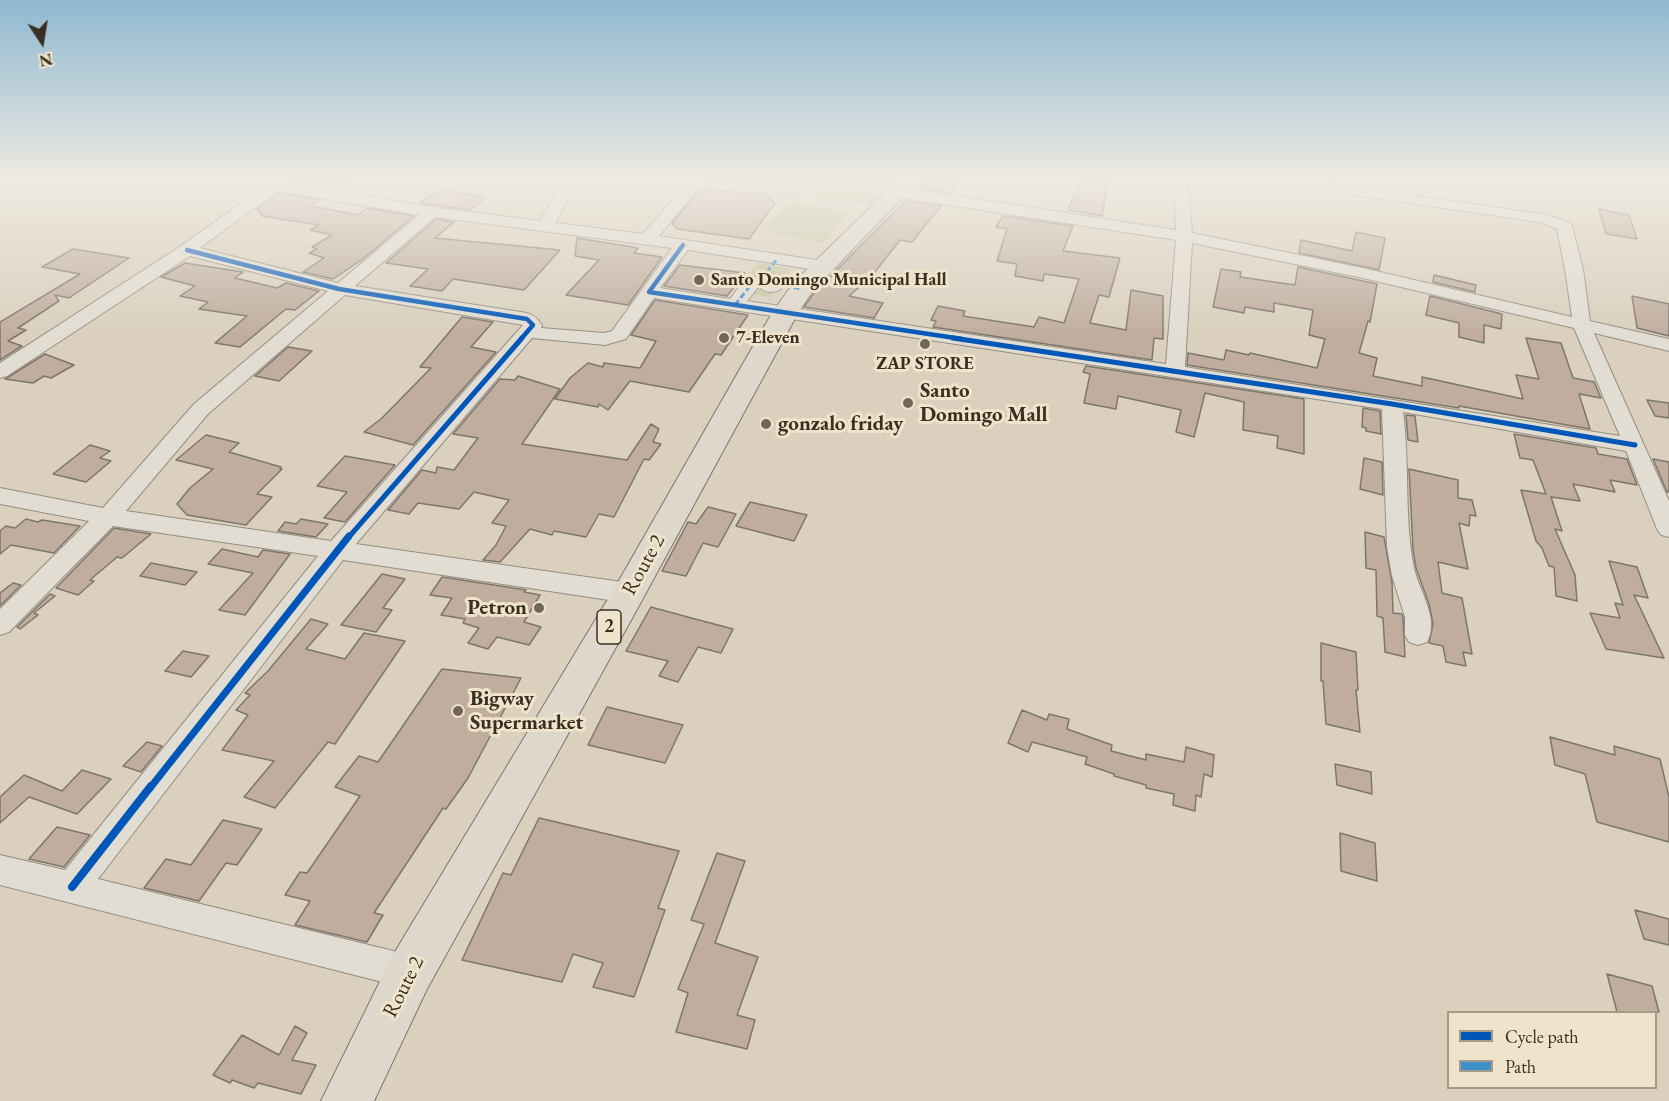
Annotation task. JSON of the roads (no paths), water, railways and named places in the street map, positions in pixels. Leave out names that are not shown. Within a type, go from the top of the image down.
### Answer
[{"type":"highway","name":"Route 2","points":[[347,1101],[410,972],[629,593],[774,283],[841,232]]},
{"type":"street","points":[[0,372],[211,232]]},
{"type":"street","points":[[0,625],[108,517],[201,409],[407,232]]},
{"type":"street","points":[[587,232],[775,257]]},
{"type":"street","points":[[647,240],[653,232]]},
{"type":"street","points":[[1164,232],[1363,273],[1669,345]]},
{"type":"street","points":[[1175,371],[1184,232]]},
{"type":"street","points":[[1566,232],[1582,326],[1669,528]]},
{"type":"street","points":[[528,332],[614,338],[619,335],[683,245]]},
{"type":"street","points":[[72,887],[337,550],[533,325],[527,320],[339,289],[187,250]]},
{"type":"street","points":[[774,283],[775,257]]},
{"type":"street","points":[[774,283],[775,257]]},
{"type":"street","points":[[649,292],[738,305],[774,283],[1175,371],[1392,404],[1635,445]]},
{"type":"street","points":[[738,305],[774,283]]},
{"type":"street","points":[[1392,404],[1396,433],[1397,509],[1402,568],[1419,623],[1418,634]]},
{"type":"street","points":[[0,496],[108,517],[629,593]]},
{"type":"street","points":[[0,870],[410,972]]},
{"type":"place","name":"Santo Domingo Municipal Hall","points":[[699,280]]},
{"type":"place","name":"7-Eleven","points":[[724,338]]},
{"type":"place","name":"ZAP STORE","points":[[925,344]]},
{"type":"place","name":"Santo Domingo Mall","points":[[908,403]]},
{"type":"place","name":"gonzalo friday","points":[[766,424]]},
{"type":"place","name":"Petron","points":[[539,608]]},
{"type":"place","name":"Bigway Supermarket","points":[[458,711]]}]
